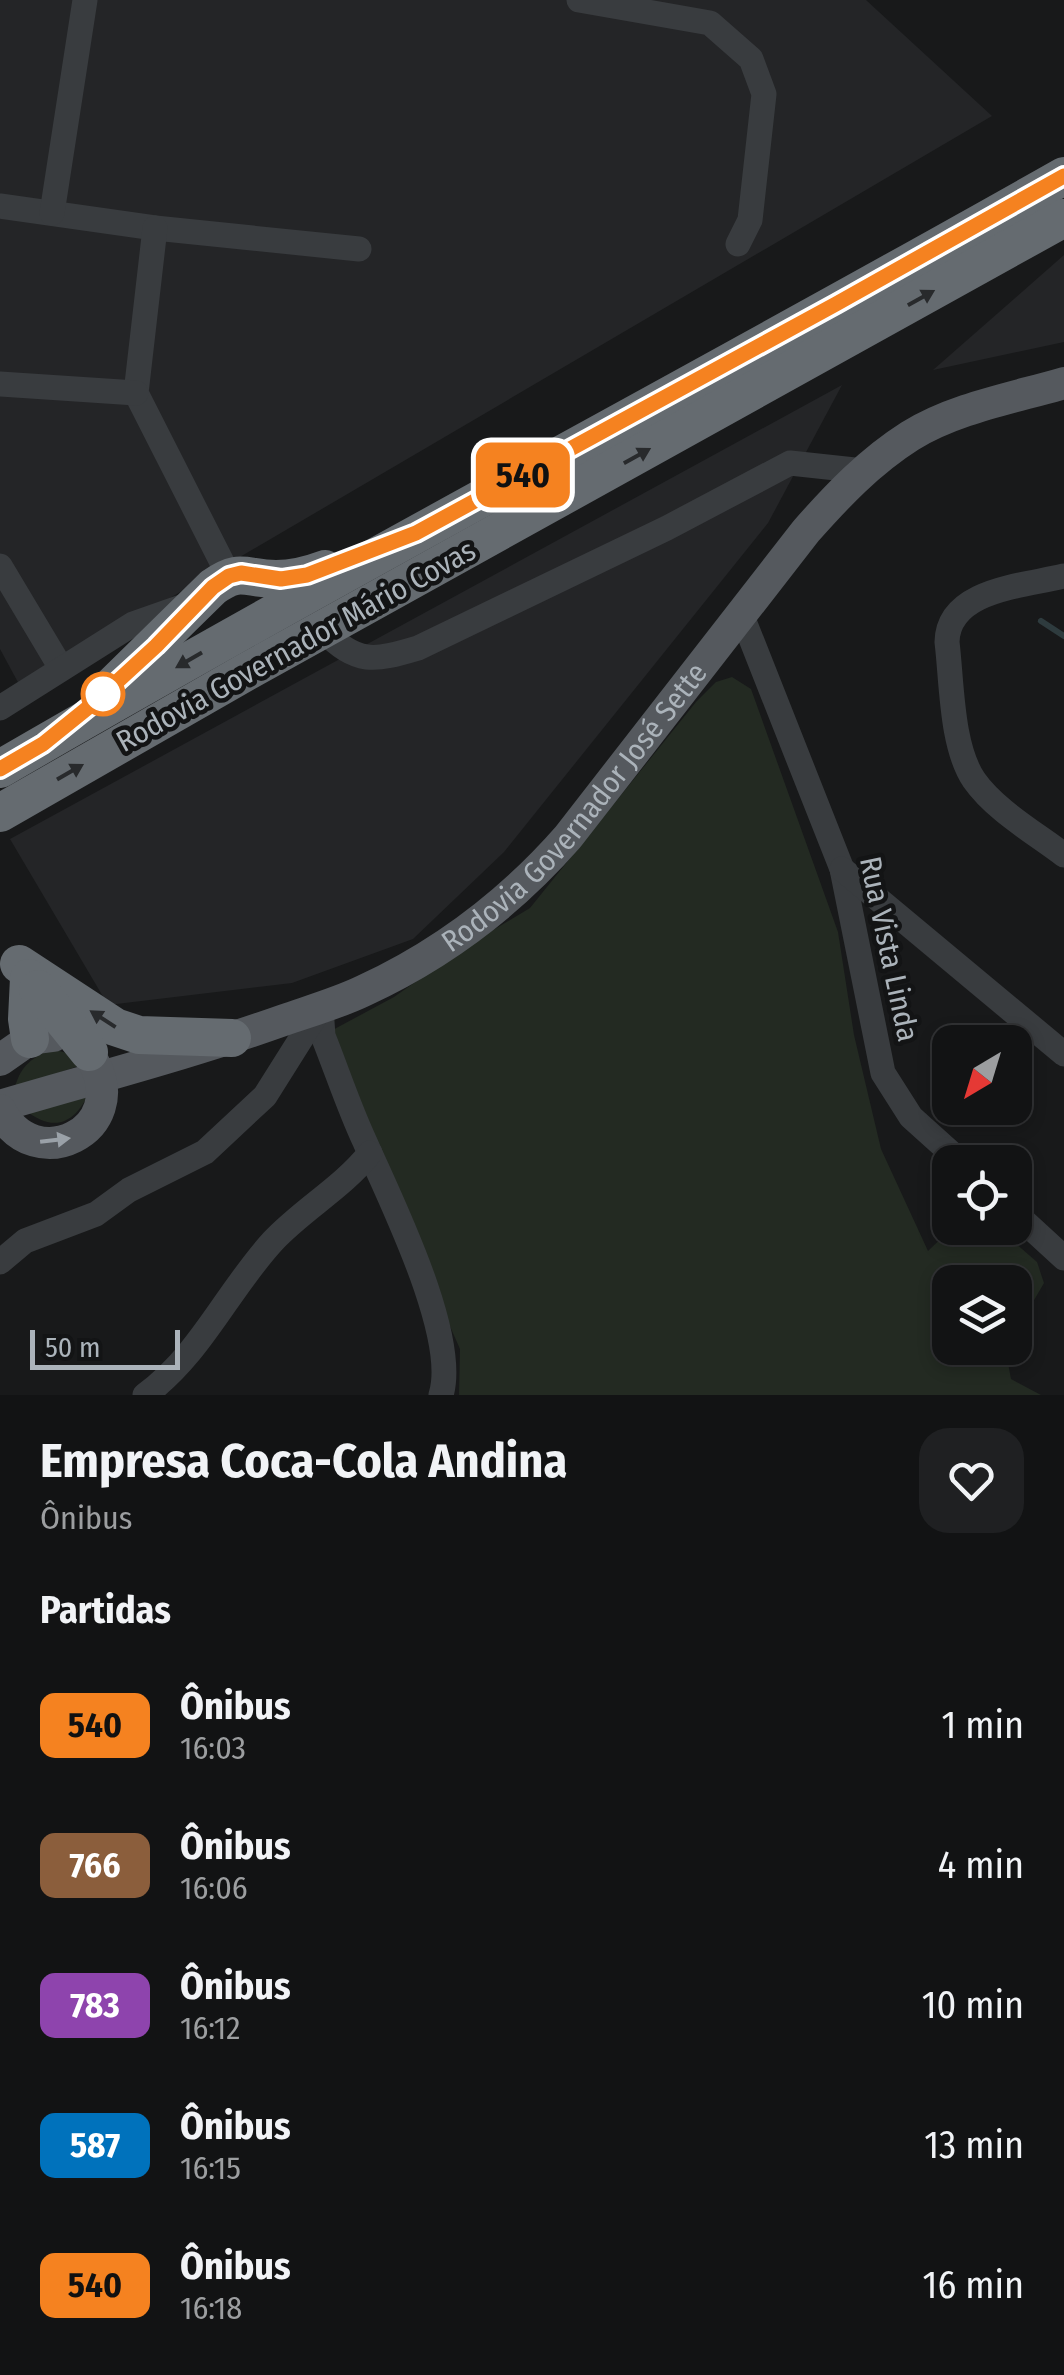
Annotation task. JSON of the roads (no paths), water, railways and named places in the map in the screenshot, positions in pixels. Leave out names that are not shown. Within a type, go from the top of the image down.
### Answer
[{"type":"highway","name":"Rodovia Governador Mário Covas","points":[[0,768],[274,612],[1064,176]]},
{"type":"highway","name":"Rodovia Governador Mário Covas","points":[[0,813],[1064,218]]},
{"type":"highway","points":[[43,744],[95,702],[145,634],[243,576],[281,579],[322,571],[416,533]]},
{"type":"highway","points":[[243,576],[274,596],[270,633],[246,672]]},
{"type":"highway","points":[[16,963],[115,1027],[139,1035],[232,1038]]},
{"type":"highway","points":[[9,1057],[27,1019],[16,963]]},
{"type":"highway","points":[[16,963],[98,1076]]},
{"type":"main road","name":"Rodovia Governador José Sette","points":[[98,1076],[232,1038],[360,992],[412,966],[470,928],[530,878],[600,798],[806,530],[864,471],[912,435],[950,417],[1064,383]]},
{"type":"main road","points":[[9,1057],[51,1036],[72,1040],[98,1076],[93,1123],[76,1137],[56,1144],[34,1142],[4,1120],[98,1076]]},
{"type":"street","points":[[52,213],[85,0]]},
{"type":"street","points":[[579,0],[710,23],[751,59],[764,94],[750,220],[738,244]]},
{"type":"street","points":[[0,206],[155,228],[360,250]]},
{"type":"street","points":[[155,228],[136,393],[243,576]]},
{"type":"street","points":[[0,384],[136,393]]},
{"type":"street","points":[[323,630],[340,648],[366,659],[385,658],[418,648],[667,528],[790,463],[864,471]]},
{"type":"street","points":[[0,566],[61,668]]},
{"type":"street","points":[[1064,576],[972,600],[959,609],[948,628],[960,743],[975,782],[1064,855]]},
{"type":"street","name":"Rua Vista Linda","points":[[742,616],[842,869],[883,1073],[911,1117],[942,1145]]},
{"type":"street","points":[[0,708],[61,668],[145,634]]},
{"type":"street","points":[[842,869],[1064,1054]]},
{"type":"street","points":[[321,1007],[322,1036],[435,1316],[445,1362],[441,1395]]},
{"type":"street","points":[[0,1262],[25,1241],[96,1214],[129,1190],[205,1152],[265,1096],[321,1007]]},
{"type":"street","points":[[144,1395],[173,1374],[273,1241],[356,1172],[370,1153]]},
{"type":"street","points":[[1032,1228],[1064,1258]]},
{"type":"waterway","points":[[1041,621],[1064,636]]}]
